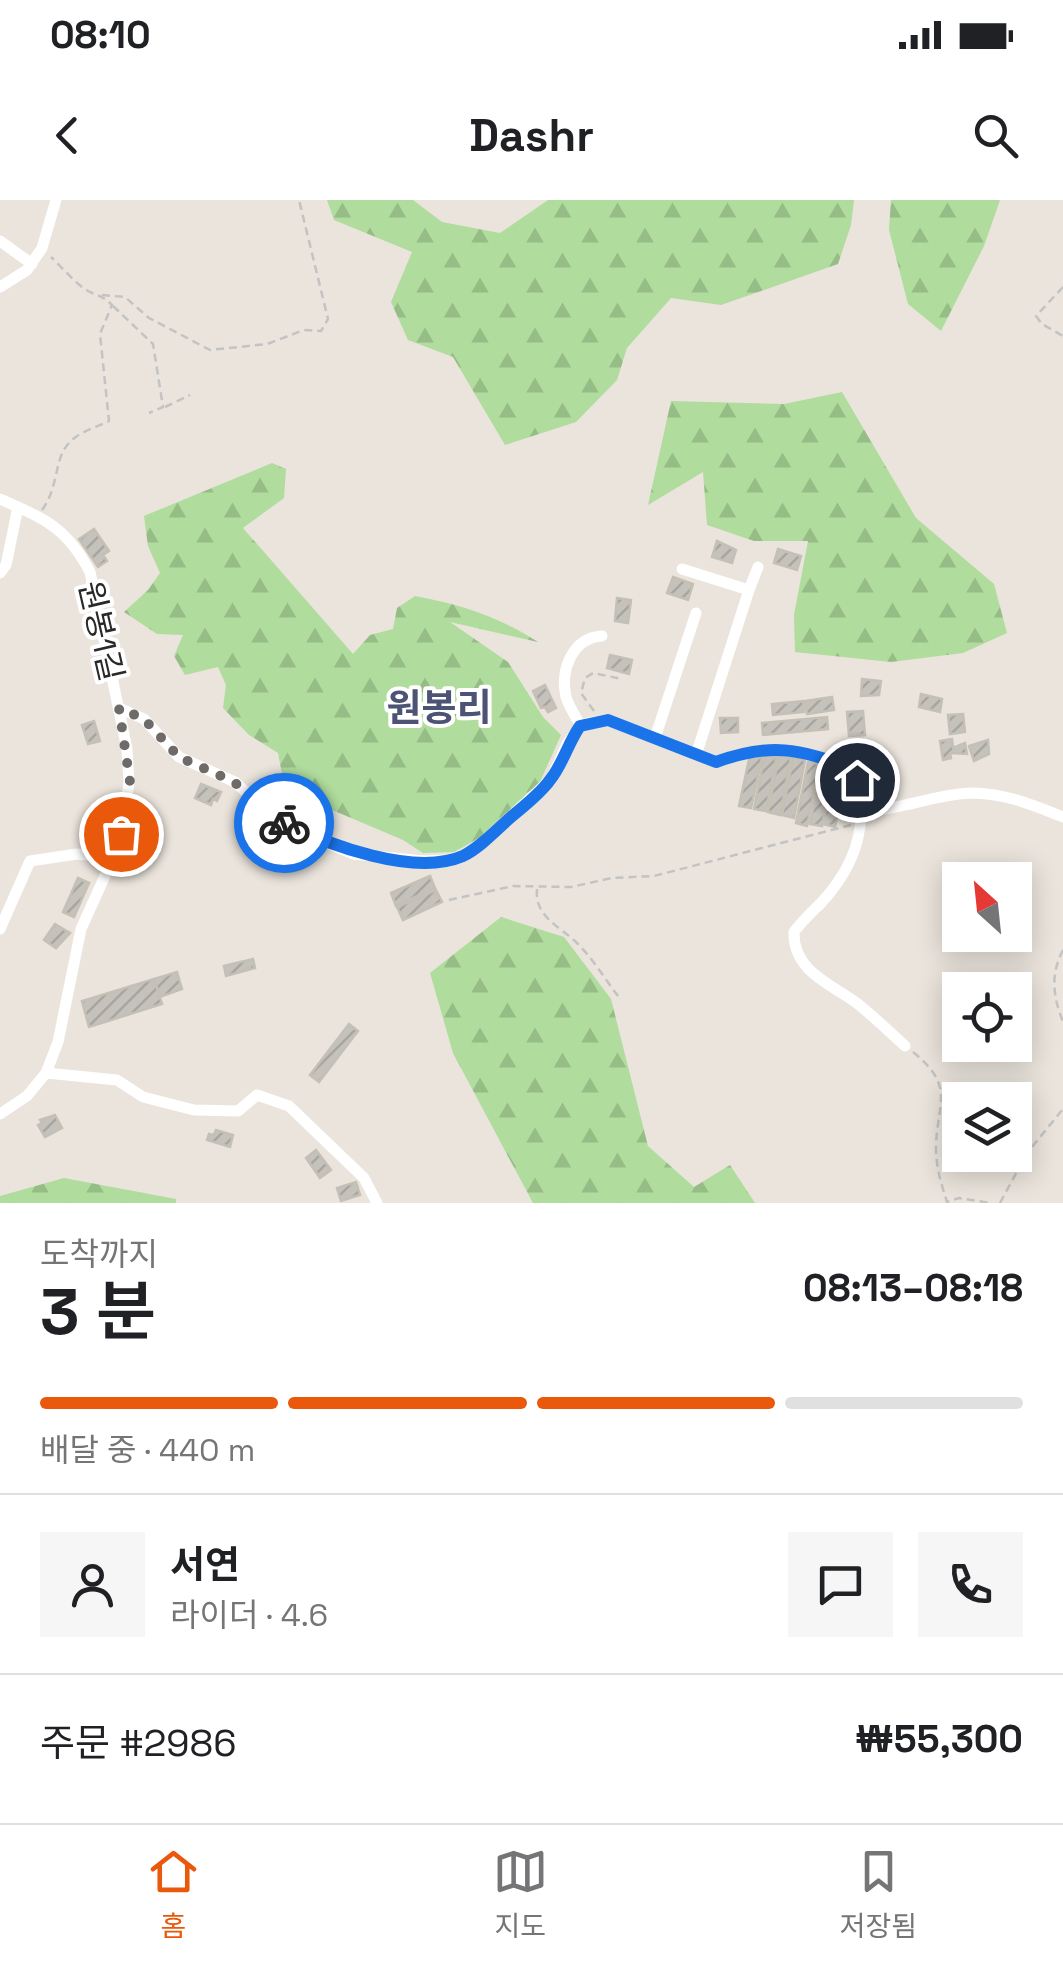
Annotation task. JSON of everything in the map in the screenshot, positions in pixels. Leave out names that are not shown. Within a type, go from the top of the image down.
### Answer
[{"type":"street","points":[[0,287],[32,264],[42,248],[56,200]]},
{"type":"street","points":[[0,241],[32,264]]},
{"type":"street","name":"원봉1길","points":[[0,499],[55,524],[90,572],[119,708],[130,782],[113,858],[81,929],[58,1042],[46,1074],[27,1096],[0,1114]]},
{"type":"street","points":[[0,573],[6,565],[18,507]]},
{"type":"street","points":[[697,752],[758,567]]},
{"type":"street","points":[[682,568],[749,590]]},
{"type":"street","points":[[655,738],[696,613]]},
{"type":"street","points":[[580,726],[566,696],[568,661],[582,641],[602,636]]},
{"type":"street","points":[[119,708],[144,719],[179,757],[234,782],[264,809],[308,835],[354,854],[424,862],[464,855],[484,841],[551,779],[580,726],[608,720],[716,762],[746,751],[777,747],[852,768],[862,833],[823,901],[794,932],[794,942],[821,983],[853,1000],[904,1046]]},
{"type":"street","points":[[859,799],[877,810],[968,793],[988,794],[1015,798],[1063,817]]},
{"type":"street","points":[[0,929],[30,861],[77,854],[113,858]]},
{"type":"street","points":[[46,1074],[116,1080],[143,1097],[194,1110],[238,1111],[256,1094],[272,1098],[289,1106],[364,1178],[377,1203]]},
{"type":"path","points":[[42,248],[90,292],[124,297],[149,318],[210,350],[267,344],[304,330],[321,331],[328,319],[299,200]]},
{"type":"path","points":[[1063,287],[1036,316],[1063,336]]},
{"type":"path","points":[[102,295],[153,344],[164,408]]},
{"type":"path","points":[[38,515],[52,496],[62,453],[71,441],[109,421],[100,334],[112,305]]},
{"type":"path","points":[[149,413],[190,395]]},
{"type":"path","points":[[608,720],[594,711],[581,693],[586,678],[593,673],[622,680]]},
{"type":"path","points":[[449,900],[513,886],[571,887],[612,878],[654,876],[862,822]]},
{"type":"path","points":[[537,887],[536,898],[550,922],[578,944],[618,996]]},
{"type":"path","points":[[1063,950],[1056,964],[1052,992],[1063,1022]]},
{"type":"path","points":[[904,1046],[934,1074],[941,1088],[944,1102],[936,1143],[937,1172],[947,1202],[959,1198],[992,1203]]},
{"type":"path","points":[[1000,1203],[1027,1153],[1063,1109]]},
{"type":"green space","points":[[327,200],[413,200],[442,222],[500,233],[548,200],[854,200],[851,225],[838,264],[721,305],[671,298],[627,348],[617,380],[576,422],[505,445],[453,357],[408,340],[391,302],[412,252],[334,220]]},
{"type":"green space","points":[[891,200],[1000,200],[984,246],[941,331],[908,304],[889,230]]},
{"type":"green space","points":[[842,392],[916,518],[994,584],[1007,633],[963,653],[891,662],[795,652],[794,615],[808,541],[754,541],[707,525],[703,472],[648,505],[671,401],[784,404]]},
{"type":"green space","points":[[272,463],[286,469],[284,498],[243,528],[353,654],[370,635],[393,629],[397,608],[415,596],[479,613],[538,642],[450,622],[508,662],[543,717],[561,735],[539,784],[479,838],[454,852],[423,853],[403,840],[285,790],[278,753],[249,735],[223,708],[226,685],[218,667],[185,675],[174,656],[183,635],[157,634],[124,612],[160,573],[148,546],[144,516]]},
{"type":"green space","points":[[501,917],[564,937],[611,999],[648,1146],[694,1187],[730,1165],[755,1203],[533,1203],[453,1053],[430,973]]},
{"type":"green space","points":[[64,1178],[176,1199],[176,1203],[0,1203],[0,1196]]},
{"type":"building","points":[[94,529],[109,551],[103,555],[107,561],[98,567],[79,539]]},
{"type":"building","points":[[717,541],[736,550],[732,563],[712,557]]},
{"type":"building","points":[[778,549],[801,556],[797,570],[774,563]]},
{"type":"building","points":[[673,577],[693,584],[688,600],[667,593]]},
{"type":"building","points":[[617,598],[631,600],[628,623],[615,621]]},
{"type":"building","points":[[610,655],[632,660],[629,674],[607,668]]},
{"type":"building","points":[[862,679],[881,681],[879,695],[861,696]]},
{"type":"building","points":[[545,685],[556,708],[548,712],[541,708],[533,691]]},
{"type":"building","points":[[921,694],[942,699],[940,712],[919,707]]},
{"type":"building","points":[[832,697],[834,710],[807,714],[805,701]]},
{"type":"building","points":[[803,701],[804,712],[773,715],[772,704]]},
{"type":"building","points":[[863,711],[865,735],[849,736],[847,712]]},
{"type":"building","points":[[963,714],[965,732],[950,734],[948,715]]},
{"type":"building","points":[[827,717],[828,729],[763,735],[762,723]]},
{"type":"building","points":[[720,718],[738,718],[738,732],[721,733]]},
{"type":"building","points":[[94,721],[100,741],[88,744],[82,725]]},
{"type":"building","points":[[952,739],[953,748],[965,743],[967,754],[950,753],[951,758],[943,760],[940,741]]},
{"type":"building","points":[[988,740],[989,754],[974,761],[969,746]]},
{"type":"building","points":[[765,752],[777,754],[766,811],[754,809]]},
{"type":"building","points":[[750,755],[762,757],[751,808],[739,806]]},
{"type":"building","points":[[779,755],[791,757],[780,815],[768,812]]},
{"type":"building","points":[[793,758],[805,760],[794,818],[782,815]]},
{"type":"building","points":[[808,762],[820,764],[807,826],[796,823]]},
{"type":"building","points":[[822,766],[834,768],[822,826],[810,824]]},
{"type":"building","points":[[835,771],[846,773],[835,827],[823,824]]},
{"type":"building","points":[[201,784],[221,792],[217,801],[213,799],[211,805],[195,798]]},
{"type":"building","points":[[285,839],[316,844],[315,853],[283,849]]},
{"type":"building","points":[[430,876],[435,888],[396,906],[391,893]]},
{"type":"building","points":[[78,878],[89,883],[74,917],[63,912]]},
{"type":"building","points":[[436,890],[442,902],[403,920],[397,907]]},
{"type":"building","points":[[55,924],[70,933],[56,948],[44,940]]},
{"type":"building","points":[[253,959],[255,968],[226,976],[224,966]]},
{"type":"building","points":[[177,972],[182,989],[160,997],[154,979]]},
{"type":"building","points":[[154,979],[162,1004],[89,1027],[82,1001]]},
{"type":"building","points":[[349,1024],[358,1031],[319,1082],[310,1075]]},
{"type":"building","points":[[55,1115],[62,1128],[45,1137],[38,1125],[40,1120]]},
{"type":"building","points":[[216,1130],[233,1135],[230,1147],[207,1140]]},
{"type":"building","points":[[316,1150],[331,1170],[320,1178],[306,1158]]},
{"type":"building","points":[[356,1182],[360,1195],[341,1201],[337,1188]]},
{"type":"way so far","points":[[121,834],[130,782],[119,708],[144,719],[179,757],[247,790],[284,823]]},
{"type":"district","name":"원봉리","points":[[439,708]]},
{"type":"route","points":[[284,823],[354,854],[424,862],[464,855],[551,779],[580,726],[608,720],[716,762],[746,751],[777,747],[852,768],[857,780]]}]
